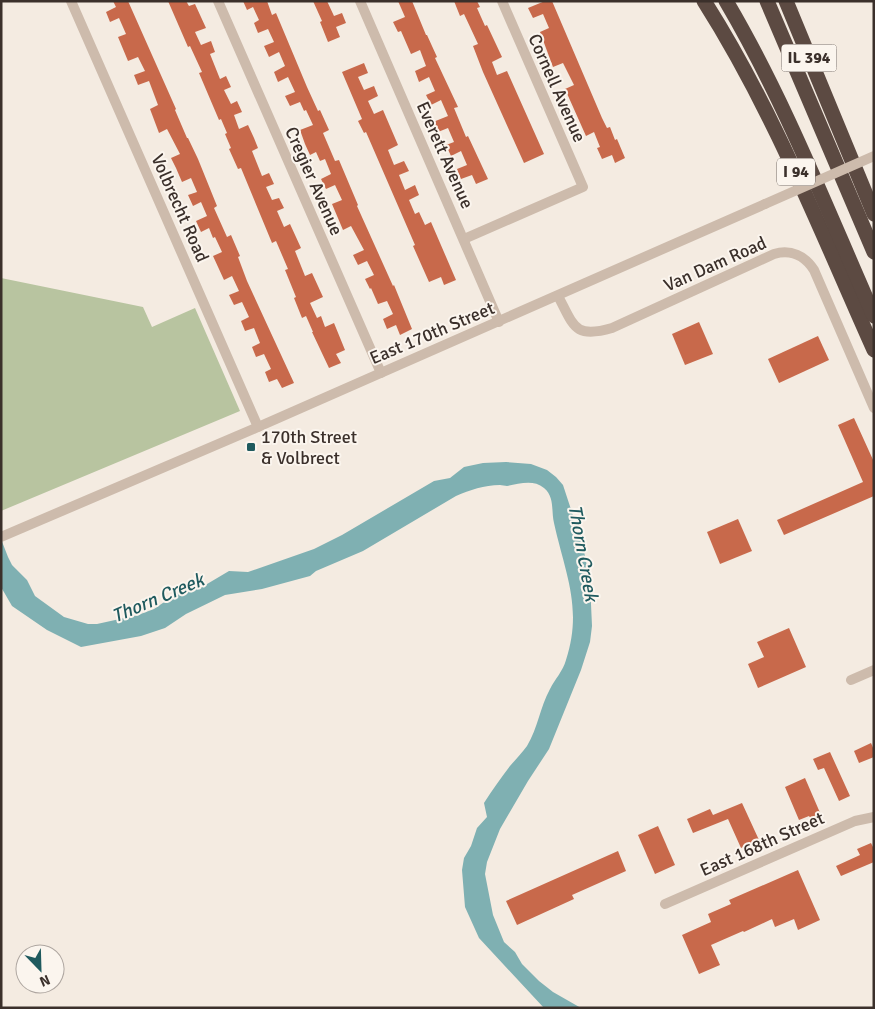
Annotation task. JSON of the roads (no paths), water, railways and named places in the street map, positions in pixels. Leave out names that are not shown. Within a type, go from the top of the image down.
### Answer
[{"type":"highway","name":"I 94","points":[[704,1],[757,92],[791,161],[874,350]]},
{"type":"highway","name":"IL 394","points":[[726,1],[763,67],[874,316]]},
{"type":"highway","name":"I 94","points":[[767,1],[874,252]]},
{"type":"highway","name":"IL 394","points":[[786,1],[874,214]]},
{"type":"street","name":"Volbrecht Road","points":[[71,1],[258,427]]},
{"type":"street","name":"Cregier Avenue","points":[[218,1],[380,373]]},
{"type":"street","name":"Everett Avenue","points":[[360,1],[499,322]]},
{"type":"street","name":"Cornell Avenue","points":[[464,239],[582,187],[502,1]]},
{"type":"street","name":"East 170th Street","points":[[1,537],[499,322],[874,156]]},
{"type":"street","name":"Van Dam Road","points":[[558,296],[576,328],[582,331],[599,332],[612,328],[774,254],[787,252],[796,254],[804,258],[814,270],[874,408]]},
{"type":"street","points":[[851,680],[874,670]]},
{"type":"street","name":"East 168th Street","points":[[665,904],[855,821],[874,817]]},
{"type":"water","name":"Thorn Creek","points":[[483,463],[531,464],[547,470],[563,485],[583,546],[590,582],[592,626],[590,642],[581,670],[549,749],[500,829],[487,862],[485,874],[493,915],[504,942],[515,952],[522,964],[539,981],[553,992],[581,1008],[544,1008],[479,938],[465,907],[462,870],[464,858],[471,846],[477,828],[487,817],[484,803],[531,739],[547,696],[565,664],[571,641],[573,607],[567,575],[554,523],[550,496],[540,485],[526,483],[488,486],[456,496],[363,551],[316,571],[310,576],[262,589],[225,595],[186,614],[165,628],[141,636],[81,647],[47,630],[12,606],[1,587],[1,539],[12,565],[27,580],[35,596],[64,617],[88,624],[97,624],[138,615],[154,609],[187,588],[202,587],[229,571],[248,572],[314,549],[342,535],[434,481],[450,478],[464,467]]},
{"type":"place","name":"170th Street & Volbrect","points":[[251,447]]}]
